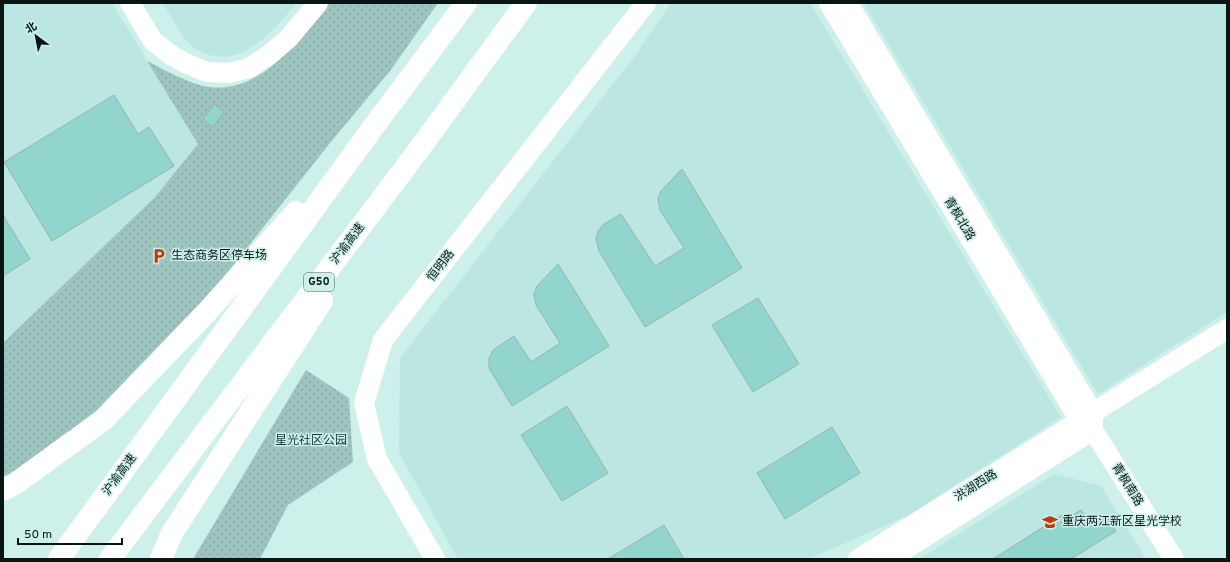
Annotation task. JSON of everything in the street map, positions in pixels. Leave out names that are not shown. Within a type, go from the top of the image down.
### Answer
[{"type":"highway","name":"沪渝高速","points":[[59,559],[377,122],[466,3]]},
{"type":"highway","name":"沪渝高速","points":[[110,559],[414,156],[526,3]]},
{"type":"highway","points":[[3,490],[15,484],[103,420],[206,313],[377,122]]},
{"type":"highway","points":[[161,559],[172,533],[414,156]]},
{"type":"street","points":[[130,3],[153,41],[171,55],[187,64],[207,72],[229,73],[249,68],[270,54],[288,38],[318,3]]},
{"type":"street","points":[[138,3],[156,34],[171,55]]},
{"type":"street","name":"恒明路","points":[[435,559],[377,459],[364,403],[383,340],[646,3]]},
{"type":"street","name":"青枫北路","points":[[829,3],[1089,421]]},
{"type":"street","name":"青枫北路","points":[[848,3],[1089,421]]},
{"type":"street","name":"洪湖西路","points":[[858,559],[888,555],[1227,329]]},
{"type":"street","name":"青枫南路","points":[[1089,421],[1174,559]]},
{"type":"street","points":[[844,559],[888,555]]},
{"type":"shaded area","points":[[3,3],[112,3],[198,144],[155,197],[3,343]]},
{"type":"shaded area","points":[[163,3],[297,3],[263,39],[249,49],[236,55],[223,57],[209,55],[195,49],[183,37]]},
{"type":"shaded area","points":[[671,3],[810,3],[1061,417],[909,515],[809,559],[458,559],[399,453],[400,358],[634,57]]},
{"type":"shaded area","points":[[864,3],[1227,3],[1227,312],[1098,394]]},
{"type":"shaded area","name":"重庆两江新区星光学校","points":[[1054,474],[1101,486],[1146,559],[919,559]]},
{"type":"green space","points":[[329,3],[438,3],[390,71],[330,143],[228,272],[186,320],[97,411],[65,437],[3,477],[3,343],[155,197],[198,144],[147,61],[193,83],[209,87],[228,87],[246,82],[263,73],[278,61],[292,47]]},
{"type":"green space","name":"星光社区公园","points":[[306,370],[349,398],[353,462],[288,505],[260,559],[193,559]]},
{"type":"building","points":[[114,95],[138,134],[149,127],[174,166],[52,241],[4,162]]},
{"type":"building","points":[[214,104],[224,112],[213,127],[203,119]]},
{"type":"building","points":[[682,169],[742,268],[645,327],[599,251],[596,239],[598,231],[604,224],[621,214],[655,266],[684,248],[660,210],[658,199],[661,191]]},
{"type":"building","points":[[3,215],[30,259],[3,276]]},
{"type":"building","points":[[558,264],[609,346],[512,406],[489,368],[489,359],[493,350],[514,336],[531,362],[560,343],[536,305],[534,294],[537,286]]},
{"type":"building","points":[[758,298],[799,364],[753,392],[712,325]]},
{"type":"building","points":[[567,406],[608,473],[562,501],[521,435]]},
{"type":"building","points":[[832,427],[860,473],[785,519],[757,473]]},
{"type":"building","points":[[1081,510],[1091,526],[1107,516],[1116,531],[1071,559],[993,559],[1062,515],[1065,520]]},
{"type":"building","points":[[664,525],[684,559],[608,559]]},
{"type":"place","name":"生态商务区停车场","points":[[159,256]]},
{"type":"place","name":"重庆两江新区星光学校","points":[[1050,522]]}]
